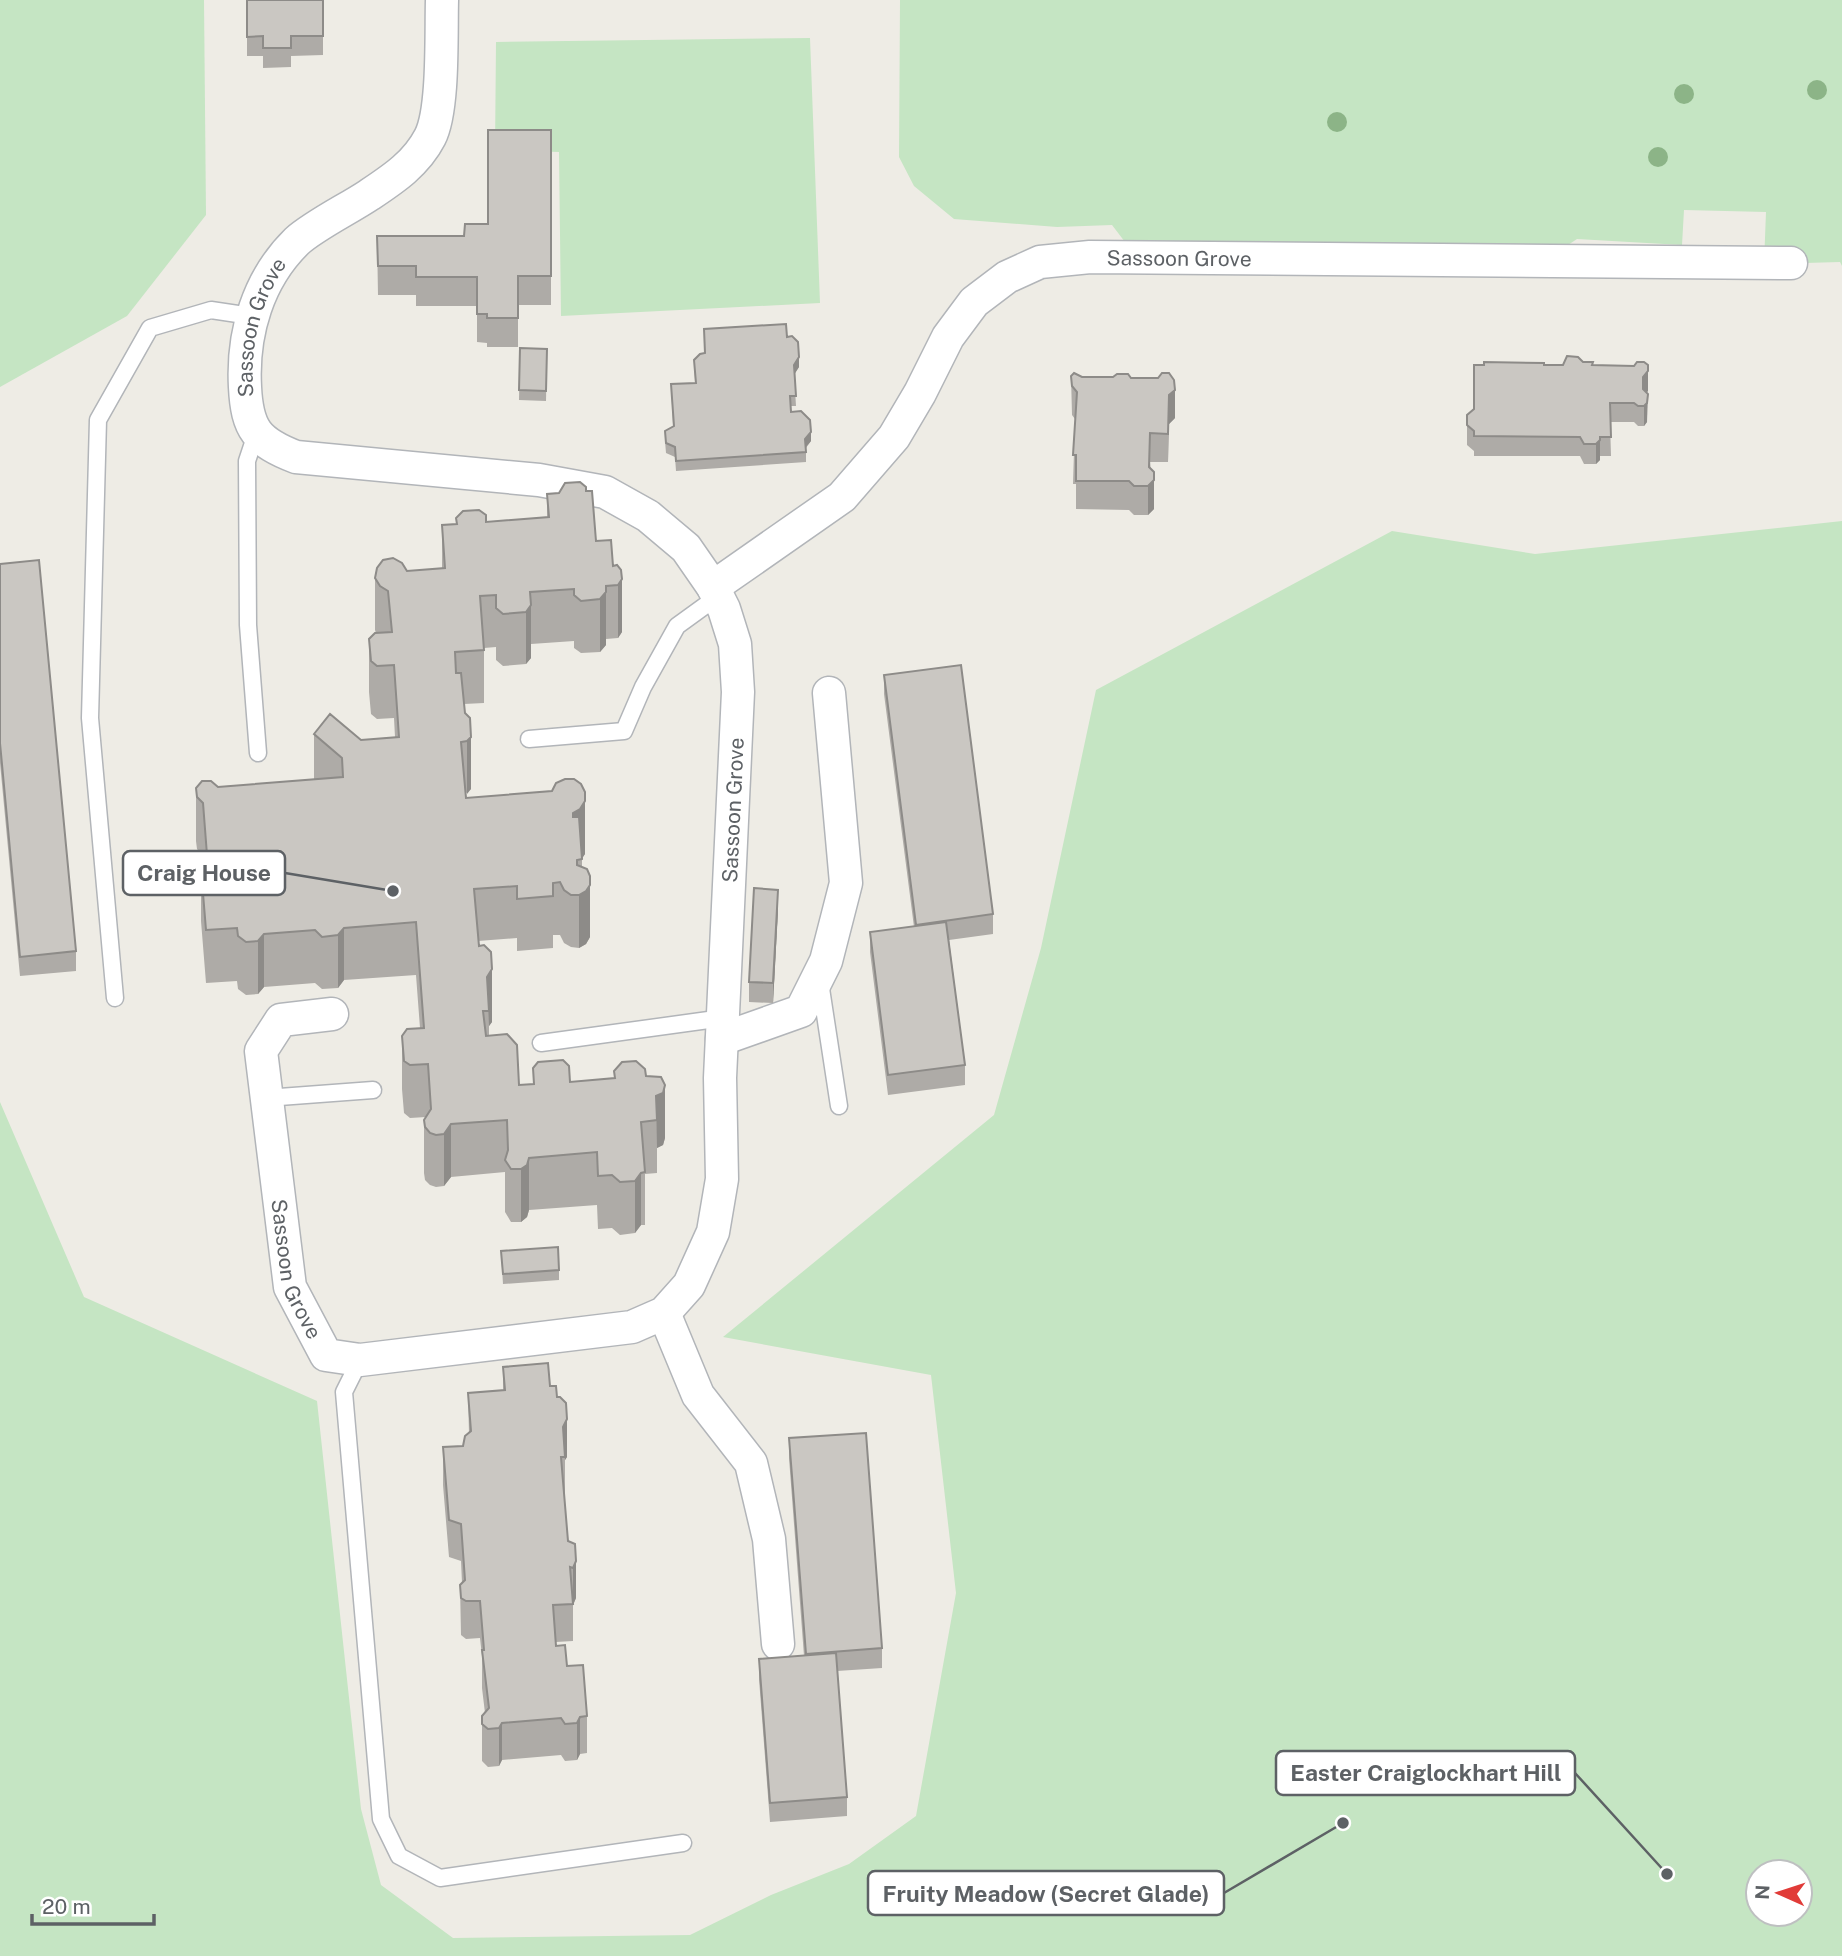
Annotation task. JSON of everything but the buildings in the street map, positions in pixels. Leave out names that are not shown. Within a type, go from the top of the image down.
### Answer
[{"type":"street","name":"Sassoon Grove","points":[[332,1014],[281,1020],[261,1051],[290,1287],[326,1355],[360,1360],[632,1328],[664,1312],[689,1285],[713,1232],[722,1178],[720,1078],[738,692],[735,644],[715,592],[686,548],[648,516],[605,492],[539,480],[296,457],[274,449],[256,434],[246,404],[243,366],[251,316],[271,272],[298,240],[411,165],[431,136],[438,100],[442,0]]},
{"type":"street","name":"Sassoon Grove","points":[[715,592],[842,497],[894,437],[948,337],[974,302],[1007,277],[1040,262],[1090,257],[1791,263]]},
{"type":"street","points":[[722,1028],[801,1011],[826,961],[846,883],[830,693]]},
{"type":"street","points":[[664,1312],[698,1395],[751,1463],[769,1539],[778,1644]]},
{"type":"lane","points":[[116,998],[90,718],[92,555],[98,420],[150,328],[211,310],[251,316]]},
{"type":"lane","points":[[256,434],[247,461],[248,625],[258,753]]},
{"type":"lane","points":[[528,739],[624,730],[643,687],[677,626],[715,592]]},
{"type":"lane","points":[[819,976],[839,1106]]},
{"type":"lane","points":[[541,1043],[722,1028]]},
{"type":"lane","points":[[266,1098],[373,1090]]},
{"type":"lane","points":[[360,1360],[344,1392],[381,1819],[398,1856],[440,1878],[683,1843]]},
{"type":"green space","points":[[0,0],[204,0],[206,215],[127,316],[0,387]]},
{"type":"green space","points":[[900,0],[1842,0],[1842,266],[1840,262],[1764,264],[1766,212],[1684,210],[1682,245],[1577,239],[1565,247],[1125,242],[1112,225],[1057,227],[954,219],[914,186],[899,157]]},
{"type":"green space","points":[[810,38],[820,303],[561,316],[559,152],[495,150],[496,42]]},
{"type":"green space","points":[[1842,521],[1842,1956],[0,1956],[0,1102],[84,1297],[317,1401],[361,1809],[381,1885],[453,1938],[690,1935],[771,1895],[849,1864],[916,1816],[956,1593],[931,1375],[723,1337],[994,1115],[1041,948],[1096,690],[1392,531],[1535,554]]},
{"type":"place","name":"Craig House","points":[[393,891]]},
{"type":"place","name":"Fruity Meadow (Secret Glade)","points":[[1343,1823]]},
{"type":"place","name":"Easter Craiglockhart Hill","points":[[1667,1874]]}]
